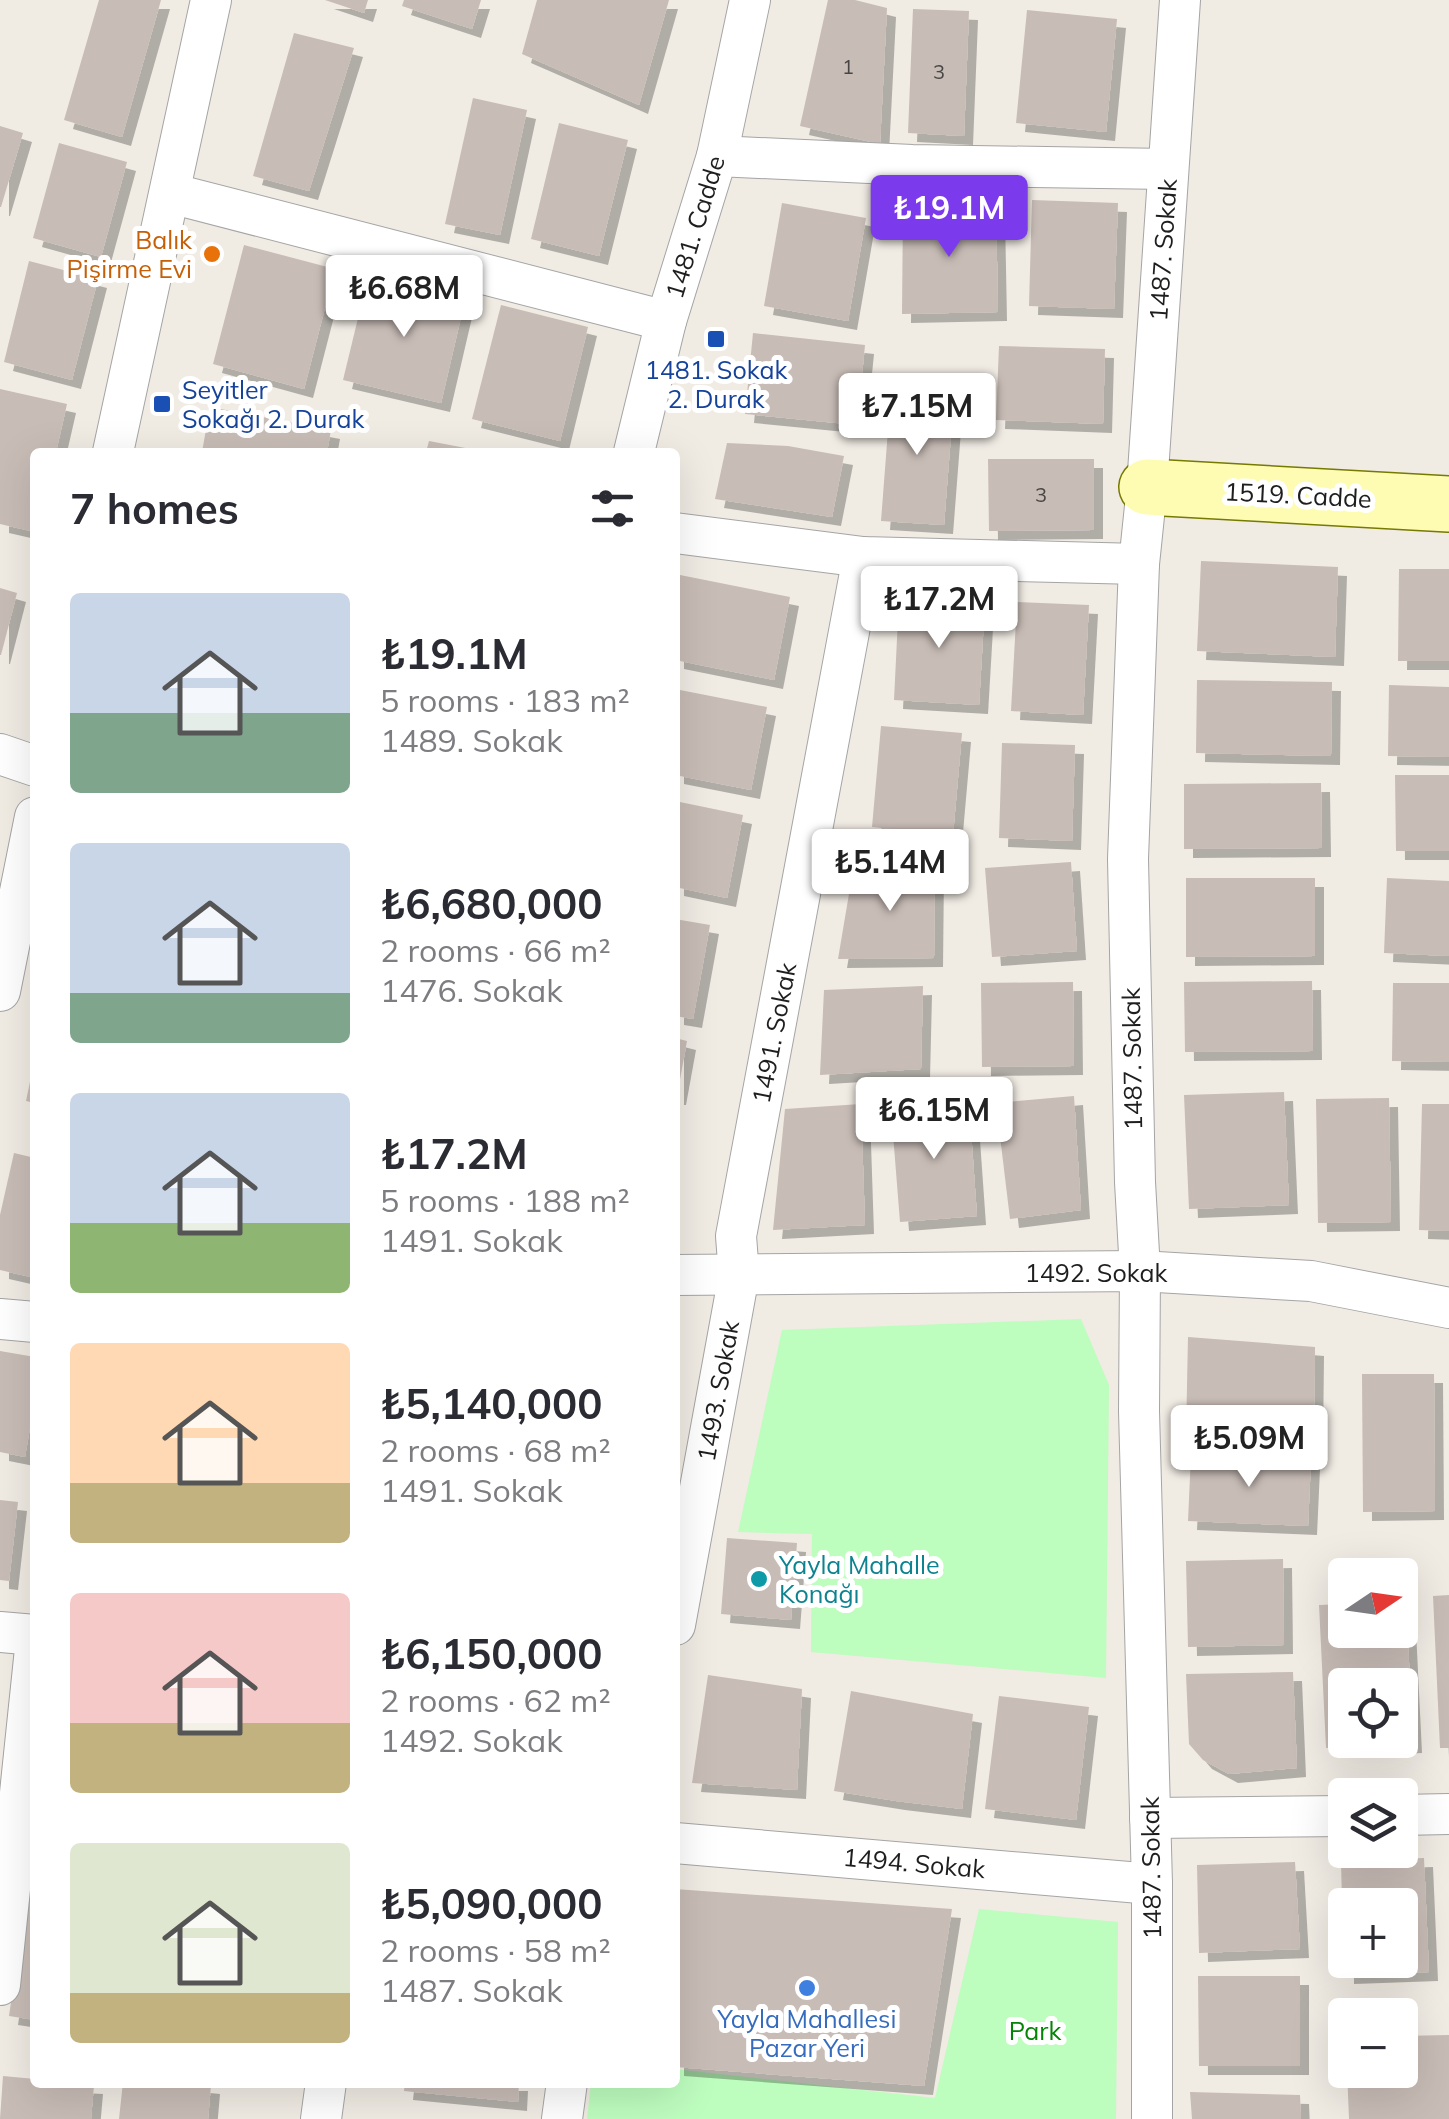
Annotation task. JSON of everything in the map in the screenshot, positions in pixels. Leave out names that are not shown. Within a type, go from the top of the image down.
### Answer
[{"type":"street","points":[[114,448],[210,0]]},
{"type":"street","name":"1481. Cadde","points":[[635,448],[666,321],[717,156],[750,0]]},
{"type":"street","name":"1487. Sokak","points":[[1152,2119],[1152,1884],[1128,858],[1139,564],[1180,0]]},
{"type":"street","points":[[717,156],[1168,170]]},
{"type":"street","points":[[170,193],[666,321]]},
{"type":"street","name":"1519. Cadde","points":[[1147,487],[1449,504]]},
{"type":"street","points":[[680,534],[863,557],[1139,564]]},
{"type":"street","name":"1491. Sokak","points":[[740,1274],[736,1236],[863,557]]},
{"type":"street","points":[[0,754],[30,764]]},
{"type":"street","points":[[0,991],[30,842]]},
{"type":"street","name":"1492. Sokak","points":[[680,1275],[1140,1271],[1311,1280],[1449,1308]]},
{"type":"street","name":"1493. Sokak","points":[[680,1598],[740,1274]]},
{"type":"street","points":[[0,1319],[30,1322]]},
{"type":"street","points":[[0,1632],[30,1635]]},
{"type":"street","points":[[0,1985],[30,1697]]},
{"type":"street","points":[[1418,1815],[1449,1814]]},
{"type":"street","points":[[1150,1818],[1328,1816]]},
{"type":"street","name":"1494. Sokak","points":[[680,1842],[1152,1884]]},
{"type":"street","points":[[320,2119],[325,2088]]},
{"type":"street","points":[[562,2119],[565,2088]]},
{"type":"green space","points":[[1081,1319],[1109,1385],[1106,1678],[811,1652],[812,1534],[738,1532],[782,1330]]},
{"type":"green space","name":"Park","points":[[979,1909],[1118,1922],[1116,2119],[587,2119],[590,2088],[680,2088],[680,2070],[935,2098]]},
{"type":"building","points":[[99,0],[161,0],[122,137],[64,120]]},
{"type":"building","points":[[325,0],[368,0],[364,13]]},
{"type":"building","points":[[404,0],[481,0],[472,29],[402,6]]},
{"type":"building","points":[[537,0],[669,0],[639,105],[522,54]]},
{"type":"building","points":[[828,0],[855,0],[887,8],[880,144],[800,126]]},
{"type":"building","points":[[913,9],[969,11],[964,136],[908,133]]},
{"type":"building","points":[[1027,10],[1117,19],[1106,132],[1016,123]]},
{"type":"building","points":[[294,33],[354,48],[309,191],[253,176]]},
{"type":"building","points":[[473,98],[527,110],[500,235],[445,224]]},
{"type":"building","points":[[559,123],[628,140],[599,256],[531,239]]},
{"type":"building","points":[[0,126],[23,133],[1,207],[0,207]]},
{"type":"building","points":[[59,143],[127,162],[101,257],[33,238]]},
{"type":"building","points":[[1032,200],[1118,203],[1114,309],[1029,306]]},
{"type":"building","points":[[782,203],[866,218],[848,321],[764,306]]},
{"type":"building","points":[[903,205],[996,207],[998,312],[902,314]]},
{"type":"building","points":[[244,245],[335,269],[304,389],[213,364]]},
{"type":"building","points":[[29,261],[98,279],[72,380],[4,362]]},
{"type":"building","points":[[368,277],[465,300],[441,403],[343,380]]},
{"type":"building","points":[[501,305],[588,327],[560,441],[472,419]]},
{"type":"building","points":[[753,333],[865,345],[857,425],[745,414]]},
{"type":"building","points":[[999,346],[1105,349],[1103,424],[996,420]]},
{"type":"building","points":[[0,389],[67,404],[57,448],[30,448],[30,531],[0,524]]},
{"type":"building","points":[[891,391],[954,396],[944,525],[881,521]]},
{"type":"building","points":[[210,407],[331,430],[328,448],[203,448]]},
{"type":"building","points":[[429,441],[465,448],[427,448]]},
{"type":"building","points":[[727,443],[788,446],[844,456],[832,517],[715,499]]},
{"type":"building","points":[[988,459],[1094,459],[1094,530],[989,531]]},
{"type":"building","points":[[1201,561],[1338,567],[1335,657],[1197,651]]},
{"type":"building","points":[[1399,569],[1449,569],[1449,661],[1398,661]]},
{"type":"building","points":[[680,575],[790,597],[774,680],[680,661]]},
{"type":"building","points":[[0,588],[17,593],[1,655],[0,655]]},
{"type":"building","points":[[899,598],[985,603],[979,705],[894,700]]},
{"type":"building","points":[[1017,602],[1089,605],[1083,715],[1011,711]]},
{"type":"building","points":[[1197,680],[1332,682],[1331,756],[1196,753]]},
{"type":"building","points":[[1389,685],[1449,687],[1449,757],[1388,756]]},
{"type":"building","points":[[680,690],[767,707],[751,790],[680,776]]},
{"type":"building","points":[[881,726],[962,733],[953,835],[872,827]]},
{"type":"building","points":[[1002,743],[1075,745],[1072,841],[999,838]]},
{"type":"building","points":[[1395,775],[1449,775],[1449,851],[1396,851]]},
{"type":"building","points":[[1321,783],[1322,848],[1184,849],[1184,784]]},
{"type":"building","points":[[680,802],[743,815],[727,898],[680,888]]},
{"type":"building","points":[[1071,862],[1077,951],[992,957],[985,868]]},
{"type":"building","points":[[935,863],[934,958],[838,959],[853,870]]},
{"type":"building","points":[[1186,878],[1315,878],[1315,956],[1186,957]]},
{"type":"building","points":[[1387,878],[1449,881],[1449,956],[1384,953]]},
{"type":"building","points":[[680,920],[710,925],[693,1019],[680,1017]]},
{"type":"building","points":[[1312,981],[1313,1051],[1185,1052],[1184,982]]},
{"type":"building","points":[[1073,982],[1074,1066],[982,1067],[981,983]]},
{"type":"building","points":[[1393,983],[1449,983],[1449,1062],[1392,1061]]},
{"type":"building","points":[[923,986],[921,1069],[820,1075],[824,990]]},
{"type":"building","points":[[680,1039],[687,1041],[680,1080]]},
{"type":"building","points":[[1284,1092],[1289,1205],[1189,1209],[1184,1095]]},
{"type":"building","points":[[1074,1096],[1081,1210],[1010,1219],[996,1103]]},
{"type":"building","points":[[1389,1098],[1391,1222],[1318,1223],[1316,1099]]},
{"type":"building","points":[[969,1103],[977,1216],[900,1222],[891,1109]]},
{"type":"building","points":[[861,1104],[865,1225],[773,1230],[785,1109]]},
{"type":"building","points":[[1422,1104],[1449,1104],[1449,1231],[1419,1230]]},
{"type":"building","points":[[14,1153],[30,1157],[30,1277],[0,1270],[0,1215]]},
{"type":"building","points":[[1188,1337],[1315,1347],[1314,1433],[1186,1434]]},
{"type":"building","points":[[0,1351],[30,1356],[30,1428],[25,1457],[0,1452]]},
{"type":"building","points":[[1362,1374],[1434,1374],[1435,1511],[1363,1512]]},
{"type":"building","points":[[1191,1454],[1311,1460],[1308,1526],[1188,1521]]},
{"type":"building","points":[[0,1500],[18,1502],[9,1581],[0,1580]]},
{"type":"building","name":"Yayla Mahalle Konağı","points":[[727,1538],[797,1543],[791,1620],[721,1614]]},
{"type":"building","points":[[1283,1559],[1284,1645],[1188,1647],[1186,1561]]},
{"type":"building","points":[[1449,1595],[1449,1748],[1440,1748],[1433,1596]]},
{"type":"building","points":[[1319,1605],[1328,1605],[1328,1648],[1408,1648],[1409,1668],[1328,1668],[1328,1748],[1326,1748]]},
{"type":"building","points":[[1293,1672],[1297,1768],[1229,1774],[1203,1760],[1189,1744],[1186,1674]]},
{"type":"building","points":[[708,1675],[802,1689],[797,1790],[692,1783]]},
{"type":"building","points":[[851,1691],[973,1714],[962,1809],[834,1791]]},
{"type":"building","points":[[999,1696],[1089,1707],[1076,1820],[985,1809]]},
{"type":"building","points":[[1418,1858],[1424,1858],[1429,1972],[1418,1972],[1418,1888],[1342,1888],[1341,1868],[1418,1868]]},
{"type":"building","points":[[1295,1862],[1300,1949],[1199,1953],[1197,1865]]},
{"type":"building","points":[[30,1872],[30,2019],[9,2016]]},
{"type":"building","name":"Yayla Mahallesi Pazar Yeri","points":[[680,1889],[952,1909],[924,2086],[680,2067]]},
{"type":"building","points":[[1198,1976],[1300,1976],[1300,2066],[1199,2066]]},
{"type":"building","points":[[1449,2035],[1449,2119],[1349,2119],[1348,2088],[1418,2088],[1418,2036]]},
{"type":"building","points":[[3,2076],[30,2079],[30,2088],[94,2088],[91,2119],[0,2119]]},
{"type":"building","points":[[122,2088],[211,2088],[208,2119],[119,2119]]},
{"type":"building","points":[[404,2088],[519,2088],[518,2102],[404,2091]]},
{"type":"building","points":[[1190,2092],[1300,2095],[1301,2119],[1192,2119]]},
{"type":"place","name":"Balık Pişirme Evi","points":[[212,254]]},
{"type":"place","name":"1481. Sokak 2. Durak","points":[[716,339]]},
{"type":"place","name":"Seyitler Sokağı 2. Durak","points":[[162,404]]},
{"type":"place","name":"Yayla Mahalle Konağı","points":[[759,1579]]},
{"type":"place","name":"Yayla Mahallesi Pazar Yeri","points":[[807,1988]]}]
